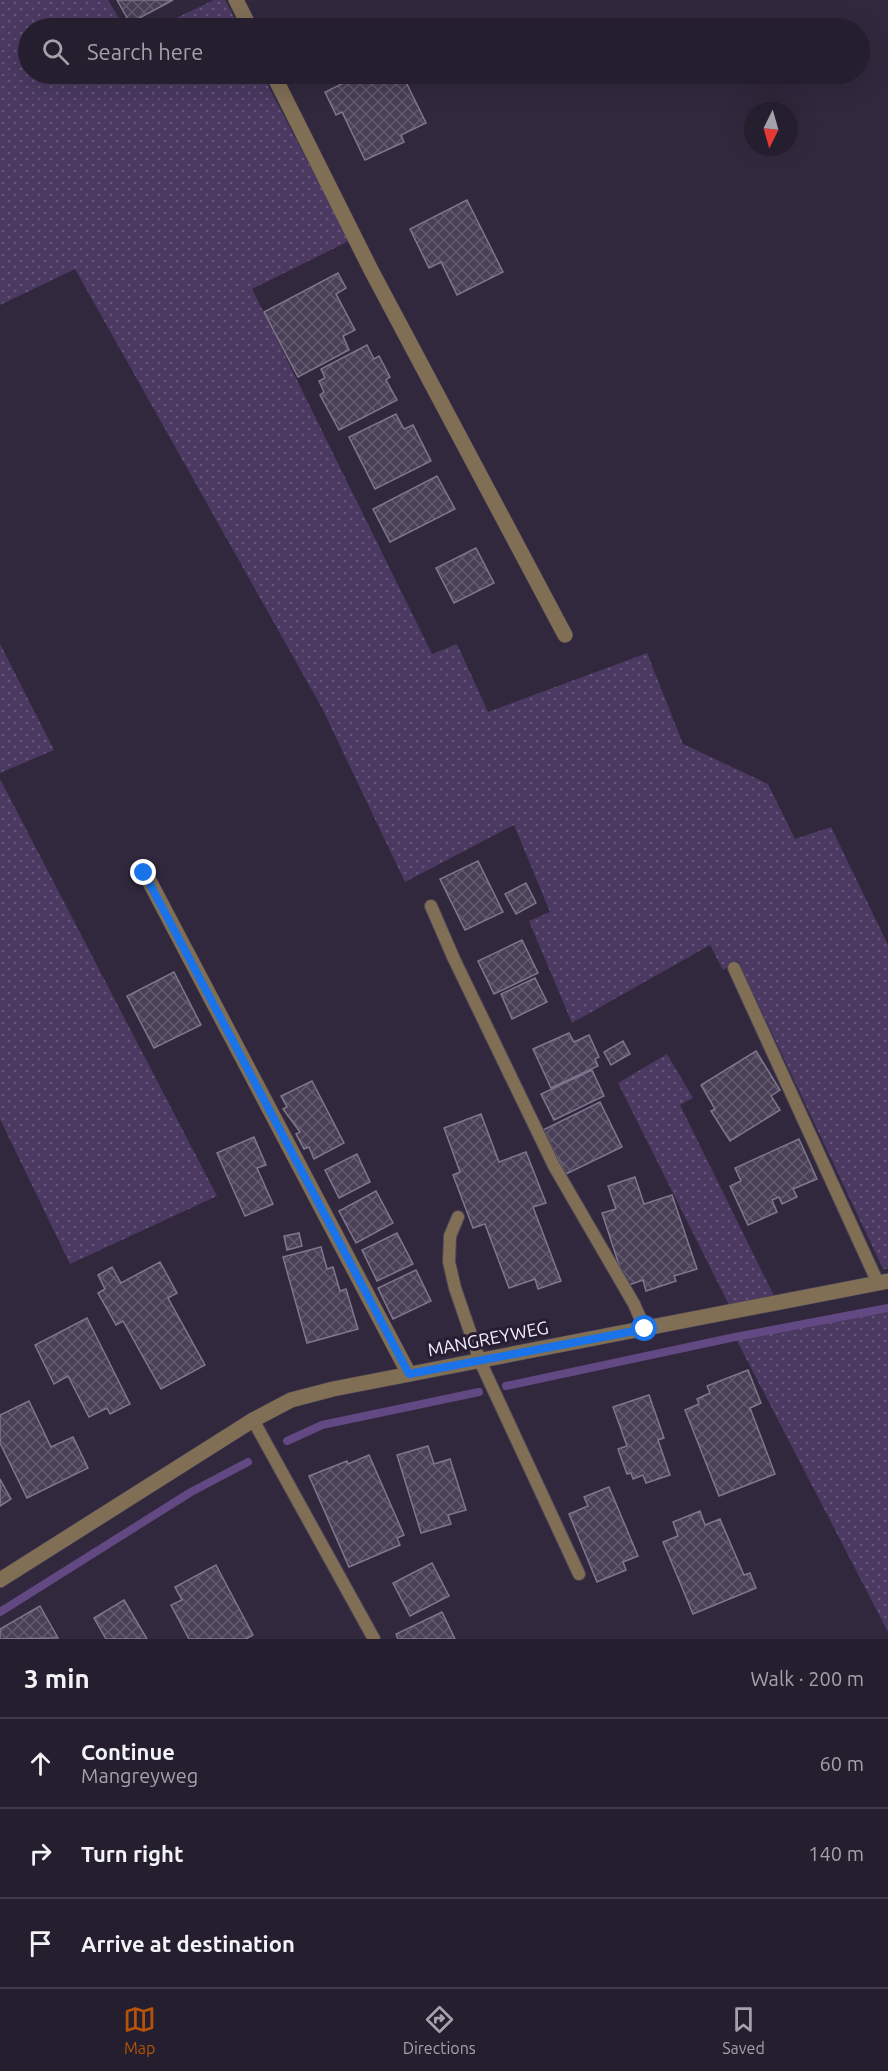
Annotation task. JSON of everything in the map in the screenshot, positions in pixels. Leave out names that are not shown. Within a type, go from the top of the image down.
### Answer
[{"type":"street","points":[[236,0],[245,18]]},
{"type":"street","points":[[278,84],[382,290],[564,635]]},
{"type":"street","points":[[144,873],[409,1374]]},
{"type":"street","name":"MANGREYWEG","points":[[0,1580],[253,1420],[291,1400],[333,1389],[883,1282]]},
{"type":"lane","points":[[431,906],[454,959],[554,1166],[634,1304],[645,1329]]},
{"type":"lane","points":[[734,968],[883,1282]]},
{"type":"lane","points":[[458,1217],[450,1236],[449,1262],[455,1288],[480,1361],[579,1574]]},
{"type":"lane","points":[[253,1420],[374,1639]]},
{"type":"shaded area","points":[[0,0],[108,0],[119,18],[18,18],[18,84],[267,84],[349,241],[252,289],[432,654],[457,644],[488,712],[647,653],[683,744],[768,784],[795,839],[831,827],[888,945],[888,1269],[883,1269],[738,961],[723,970],[710,945],[572,1023],[529,921],[550,912],[514,825],[405,882],[322,708],[75,269],[0,305]]},
{"type":"shaded area","points":[[214,0],[225,0],[235,18],[176,18]]},
{"type":"shaded area","points":[[0,644],[54,750],[0,773]]},
{"type":"shaded area","points":[[0,779],[217,1196],[70,1264],[0,1119]]},
{"type":"shaded area","points":[[667,1054],[693,1098],[680,1105],[775,1298],[730,1307],[618,1083]]},
{"type":"shaded area","points":[[888,1308],[888,1632],[735,1337]]},
{"type":"building","points":[[117,0],[173,0],[139,18],[127,18]]},
{"type":"building","points":[[342,84],[407,84],[426,123],[401,135],[404,142],[365,160],[342,112],[336,115],[325,92]]},
{"type":"building","points":[[467,200],[503,272],[457,295],[441,262],[429,268],[410,229]]},
{"type":"building","points":[[338,273],[346,288],[336,294],[355,330],[343,336],[349,350],[298,377],[264,312]]},
{"type":"building","points":[[367,345],[374,359],[379,356],[390,377],[386,380],[397,400],[339,430],[320,395],[324,392],[319,381],[325,378],[321,369]]},
{"type":"building","points":[[396,414],[404,429],[413,425],[431,461],[375,489],[349,437]]},
{"type":"building","points":[[437,476],[455,509],[390,542],[373,509]]},
{"type":"building","points":[[476,548],[494,583],[454,603],[436,568]]},
{"type":"building","points":[[478,861],[503,912],[465,930],[440,879]]},
{"type":"building","points":[[526,883],[536,903],[516,914],[505,894]]},
{"type":"building","points":[[522,940],[538,973],[494,994],[478,961]]},
{"type":"building","points":[[174,972],[201,1025],[154,1048],[127,996]]},
{"type":"building","points":[[535,978],[547,1002],[512,1019],[501,994]]},
{"type":"building","points":[[569,1033],[574,1042],[589,1035],[599,1057],[595,1059],[598,1066],[551,1088],[533,1049]]},
{"type":"building","points":[[623,1041],[630,1054],[611,1065],[604,1052]]},
{"type":"building","points":[[756,1051],[780,1090],[771,1096],[780,1110],[730,1141],[711,1111],[715,1109],[701,1085]]},
{"type":"building","points":[[592,1070],[604,1096],[554,1120],[541,1094]]},
{"type":"building","points":[[312,1081],[344,1143],[314,1159],[309,1147],[304,1149],[296,1134],[300,1132],[283,1109],[287,1107],[281,1096]]},
{"type":"building","points":[[600,1102],[622,1147],[566,1174],[543,1130]]},
{"type":"building","points":[[481,1114],[499,1162],[526,1152],[546,1203],[533,1207],[561,1281],[538,1289],[535,1279],[509,1288],[485,1224],[473,1228],[453,1175],[460,1172],[444,1128]]},
{"type":"building","points":[[254,1137],[266,1165],[257,1168],[273,1204],[245,1216],[217,1153]]},
{"type":"building","points":[[799,1139],[817,1179],[793,1189],[797,1197],[782,1204],[779,1197],[772,1200],[777,1212],[748,1225],[730,1186],[741,1181],[735,1168]]},
{"type":"building","points":[[357,1154],[370,1182],[339,1198],[325,1170]]},
{"type":"building","points":[[635,1177],[644,1204],[672,1195],[697,1269],[674,1276],[676,1281],[646,1291],[643,1280],[626,1286],[602,1213],[616,1209],[608,1186]]},
{"type":"building","points":[[376,1191],[393,1223],[356,1243],[339,1211]]},
{"type":"building","points":[[299,1233],[302,1246],[287,1250],[284,1236]]},
{"type":"building","points":[[397,1233],[413,1264],[377,1281],[362,1250]]},
{"type":"building","points":[[321,1247],[327,1269],[333,1267],[340,1291],[346,1289],[358,1329],[307,1343],[283,1257]]},
{"type":"building","points":[[160,1262],[177,1293],[168,1298],[205,1365],[161,1389],[123,1321],[116,1325],[98,1293],[105,1289],[98,1275],[112,1267],[121,1283]]},
{"type":"building","points":[[416,1270],[431,1301],[393,1319],[378,1288]]},
{"type":"building","points":[[87,1318],[130,1404],[110,1414],[107,1408],[89,1417],[68,1376],[54,1384],[35,1345]]},
{"type":"building","points":[[748,1370],[761,1403],[750,1408],[775,1474],[719,1496],[685,1410],[699,1404],[697,1399],[710,1393],[707,1386]]},
{"type":"building","points":[[649,1395],[664,1438],[658,1440],[670,1475],[646,1483],[643,1475],[633,1479],[631,1473],[627,1474],[618,1449],[627,1446],[613,1407]]},
{"type":"building","points":[[29,1401],[51,1447],[73,1437],[88,1468],[27,1498],[0,1443],[0,1415]]},
{"type":"building","points":[[428,1446],[434,1464],[450,1459],[466,1510],[448,1515],[451,1524],[421,1533],[397,1455]]},
{"type":"building","points":[[369,1455],[404,1535],[397,1538],[400,1545],[349,1567],[309,1476]]},
{"type":"building","points":[[0,1479],[11,1499],[0,1506]]},
{"type":"building","points":[[609,1487],[638,1556],[623,1562],[626,1570],[597,1582],[569,1514],[588,1506],[584,1497]]},
{"type":"building","points":[[700,1511],[705,1525],[720,1519],[744,1575],[750,1573],[756,1588],[693,1614],[663,1542],[678,1536],[673,1522]]},
{"type":"building","points":[[432,1563],[449,1596],[410,1616],[393,1583]]},
{"type":"building","points":[[216,1565],[253,1635],[246,1639],[189,1639],[171,1605],[182,1600],[175,1587]]},
{"type":"building","points":[[124,1600],[147,1639],[106,1639],[94,1618]]},
{"type":"building","points":[[40,1606],[58,1638],[0,1639],[0,1629]]},
{"type":"building","points":[[442,1612],[455,1639],[398,1639],[396,1634]]},
{"type":"waterway","points":[[506,1386],[735,1337],[888,1308]]},
{"type":"waterway","points":[[287,1441],[322,1425],[479,1392]]},
{"type":"waterway","points":[[0,1612],[191,1492],[248,1462]]},
{"type":"route","points":[[144,873],[409,1374],[645,1329]]}]
